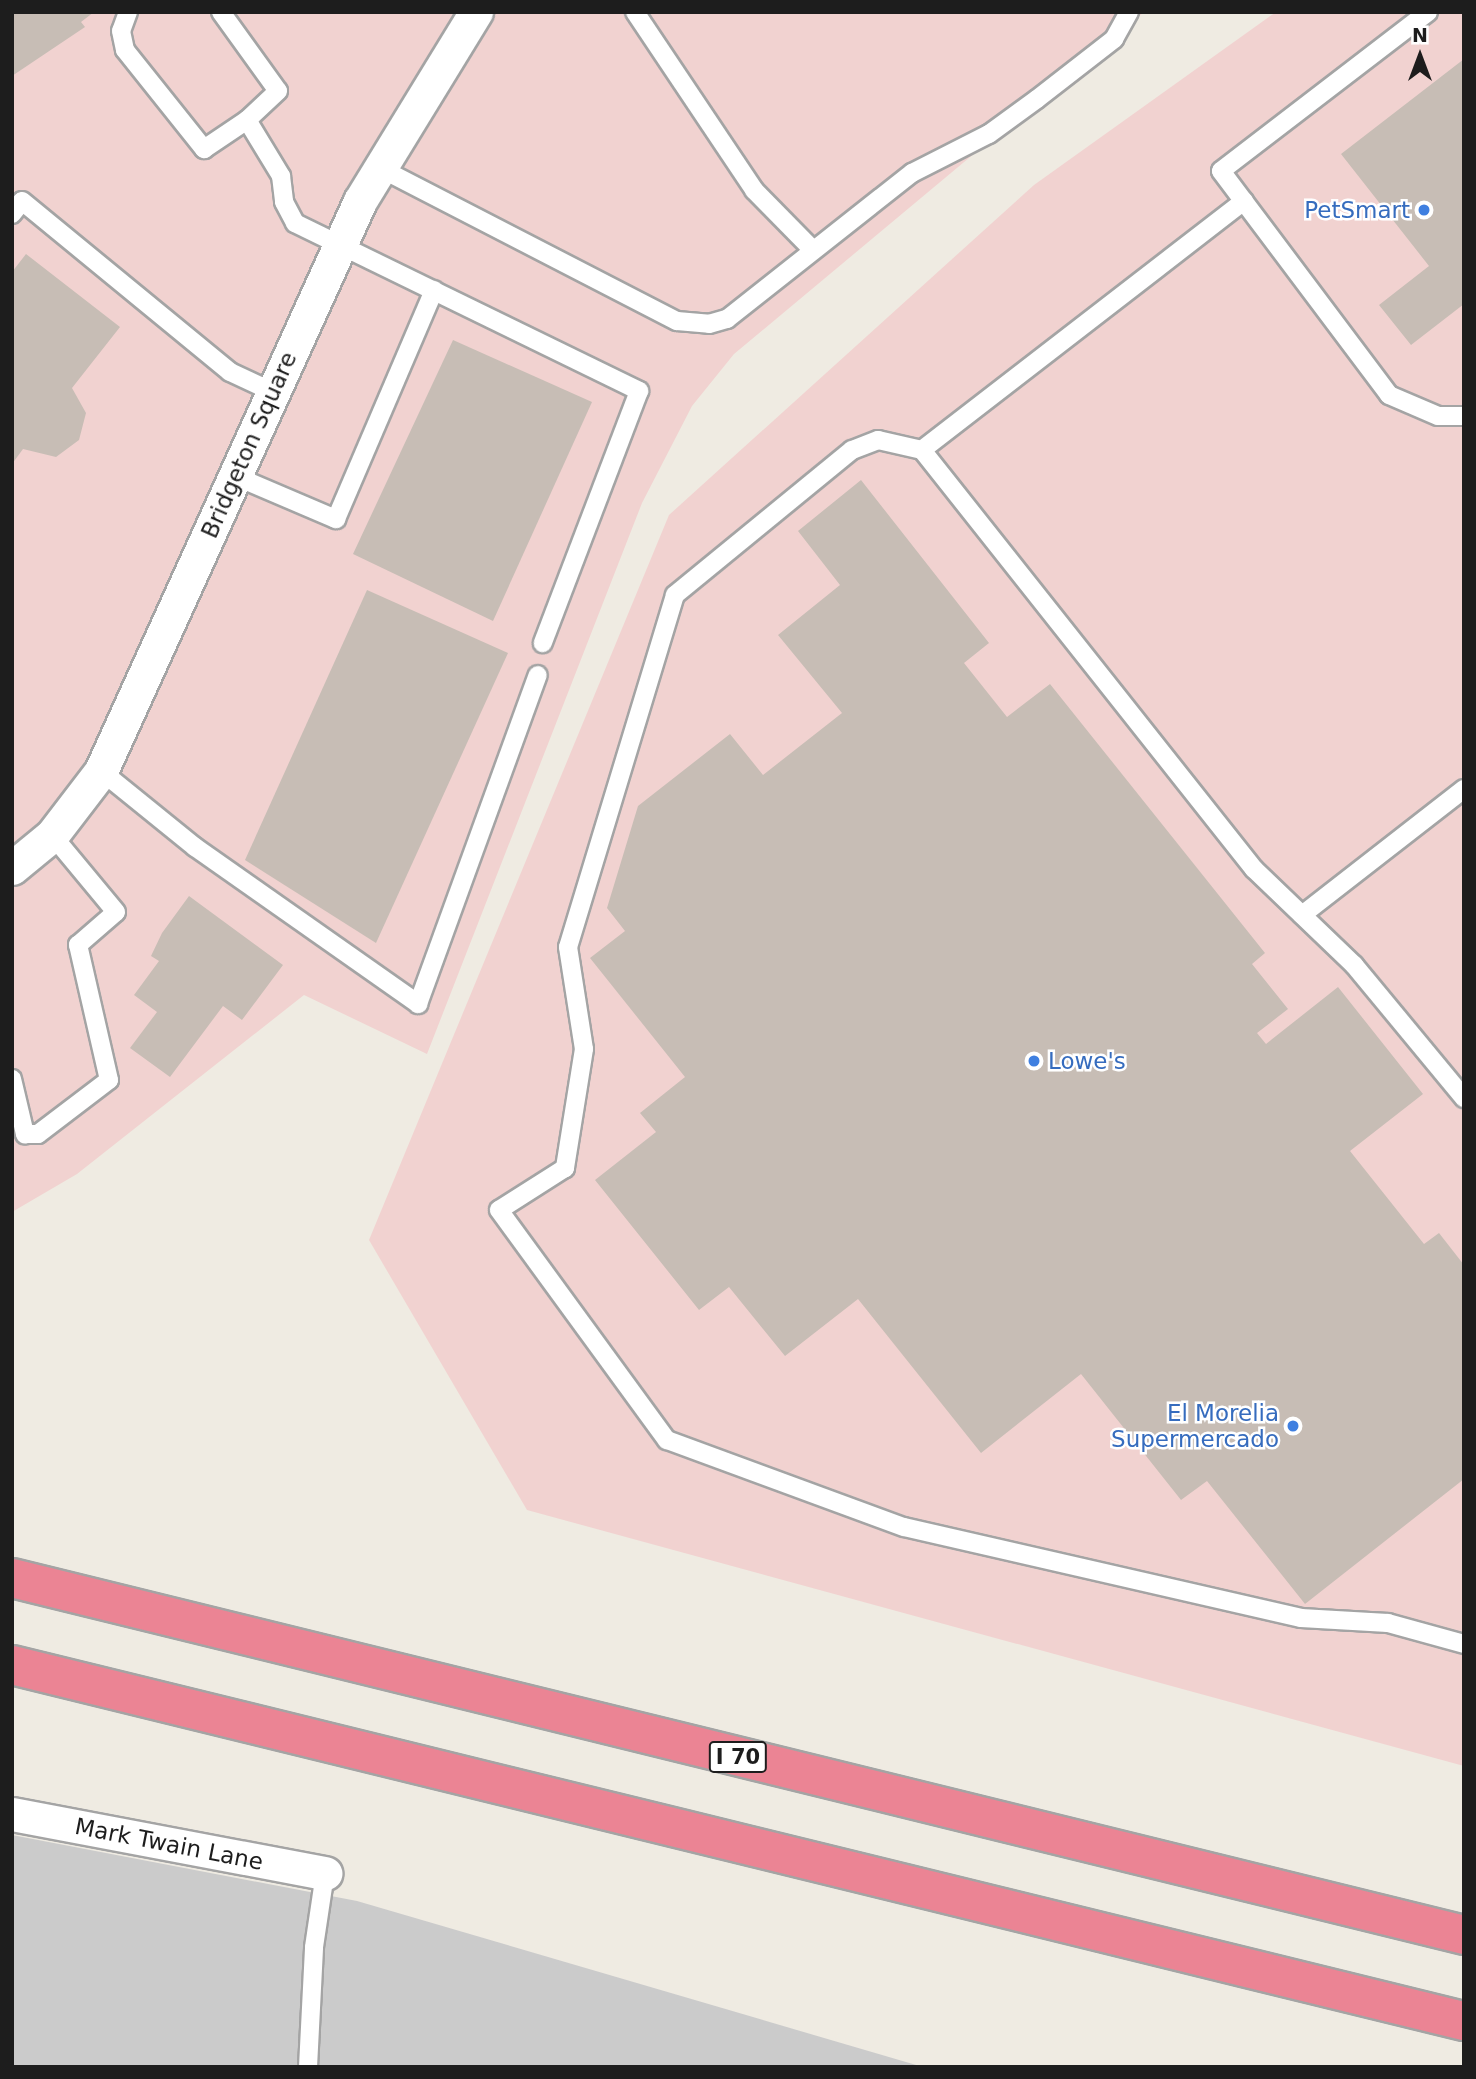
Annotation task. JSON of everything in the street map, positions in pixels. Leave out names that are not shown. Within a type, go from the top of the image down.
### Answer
[{"type":"highway","name":"I 70","points":[[12,1578],[1464,1935]]},
{"type":"highway","points":[[12,1665],[1464,2021]]},
{"type":"street","name":"Bridgeton Square","points":[[12,868],[52,835],[102,771],[339,244],[378,167],[476,12]]},
{"type":"street","name":"Mark Twain Lane","points":[[12,1814],[325,1873]]},
{"type":"lane","points":[[128,12],[121,31],[125,50],[204,149],[247,120],[278,91],[221,12]]},
{"type":"lane","points":[[635,12],[754,190],[812,248]]},
{"type":"lane","points":[[378,167],[677,321],[727,319],[812,248],[912,173],[989,134],[1037,99],[1114,40],[1129,12]]},
{"type":"lane","points":[[1428,12],[1221,171],[1389,395],[1438,415],[1464,416]]},
{"type":"lane","points":[[247,120],[282,176],[284,202],[295,223],[639,391],[542,643]]},
{"type":"lane","points":[[12,214],[22,201],[230,372],[273,392]]},
{"type":"lane","points":[[922,450],[1244,201]]},
{"type":"lane","points":[[235,476],[336,519],[434,290]]},
{"type":"lane","points":[[1464,1098],[1354,965],[1254,869],[922,450],[878,440],[852,450],[676,595],[568,947],[584,1049],[565,1168],[499,1210],[667,1440],[904,1527],[1301,1618],[1388,1623],[1464,1644]]},
{"type":"lane","points":[[102,771],[195,847],[418,1004],[538,675]]},
{"type":"lane","points":[[1302,915],[1464,789]]},
{"type":"lane","points":[[12,1079],[24,1133],[38,1134],[109,1080],[78,945],[116,912],[52,835]]},
{"type":"lane","points":[[308,2067],[314,1947],[325,1873]]},
{"type":"shaded area","points":[[12,12],[1144,12],[734,354],[692,406],[642,503],[427,1054],[304,995],[77,1174],[12,1212]]},
{"type":"shaded area","points":[[1276,12],[1464,12],[1464,1766],[527,1510],[369,1240],[669,515],[1034,185]]},
{"type":"shaded area","points":[[12,1835],[357,1901],[923,2067],[12,2067]]},
{"type":"building","points":[[12,12],[94,12],[81,22],[85,27],[12,76]]},
{"type":"building","name":"PetSmart","points":[[1464,59],[1464,304],[1411,345],[1379,305],[1429,266],[1341,154]]},
{"type":"building","points":[[26,254],[120,327],[72,388],[86,413],[79,440],[56,457],[23,449],[12,464],[12,272]]},
{"type":"building","points":[[453,340],[592,402],[493,621],[353,554]]},
{"type":"building","name":"Lowe's","points":[[861,480],[989,643],[964,663],[1007,717],[1050,684],[1265,953],[1252,964],[1288,1009],[1257,1033],[1266,1044],[1338,987],[1423,1094],[1350,1151],[1424,1244],[1439,1233],[1464,1265],[1464,1479],[1305,1604],[1207,1481],[1181,1500],[1081,1374],[981,1453],[858,1299],[785,1356],[729,1287],[699,1310],[595,1180],[656,1132],[640,1113],[685,1077],[590,958],[625,931],[607,908],[638,806],[730,734],[763,775],[842,713],[778,635],[840,585],[798,531]]},
{"type":"building","points":[[367,590],[508,653],[376,943],[245,860]]},
{"type":"building","points":[[189,896],[283,965],[242,1020],[223,1006],[170,1077],[130,1048],[157,1012],[134,995],[159,961],[151,956],[162,933]]},
{"type":"place","name":"PetSmart","points":[[1424,210]]},
{"type":"place","name":"Lowe's","points":[[1034,1061]]},
{"type":"place","name":"El Morelia Supermercado","points":[[1293,1426]]}]
